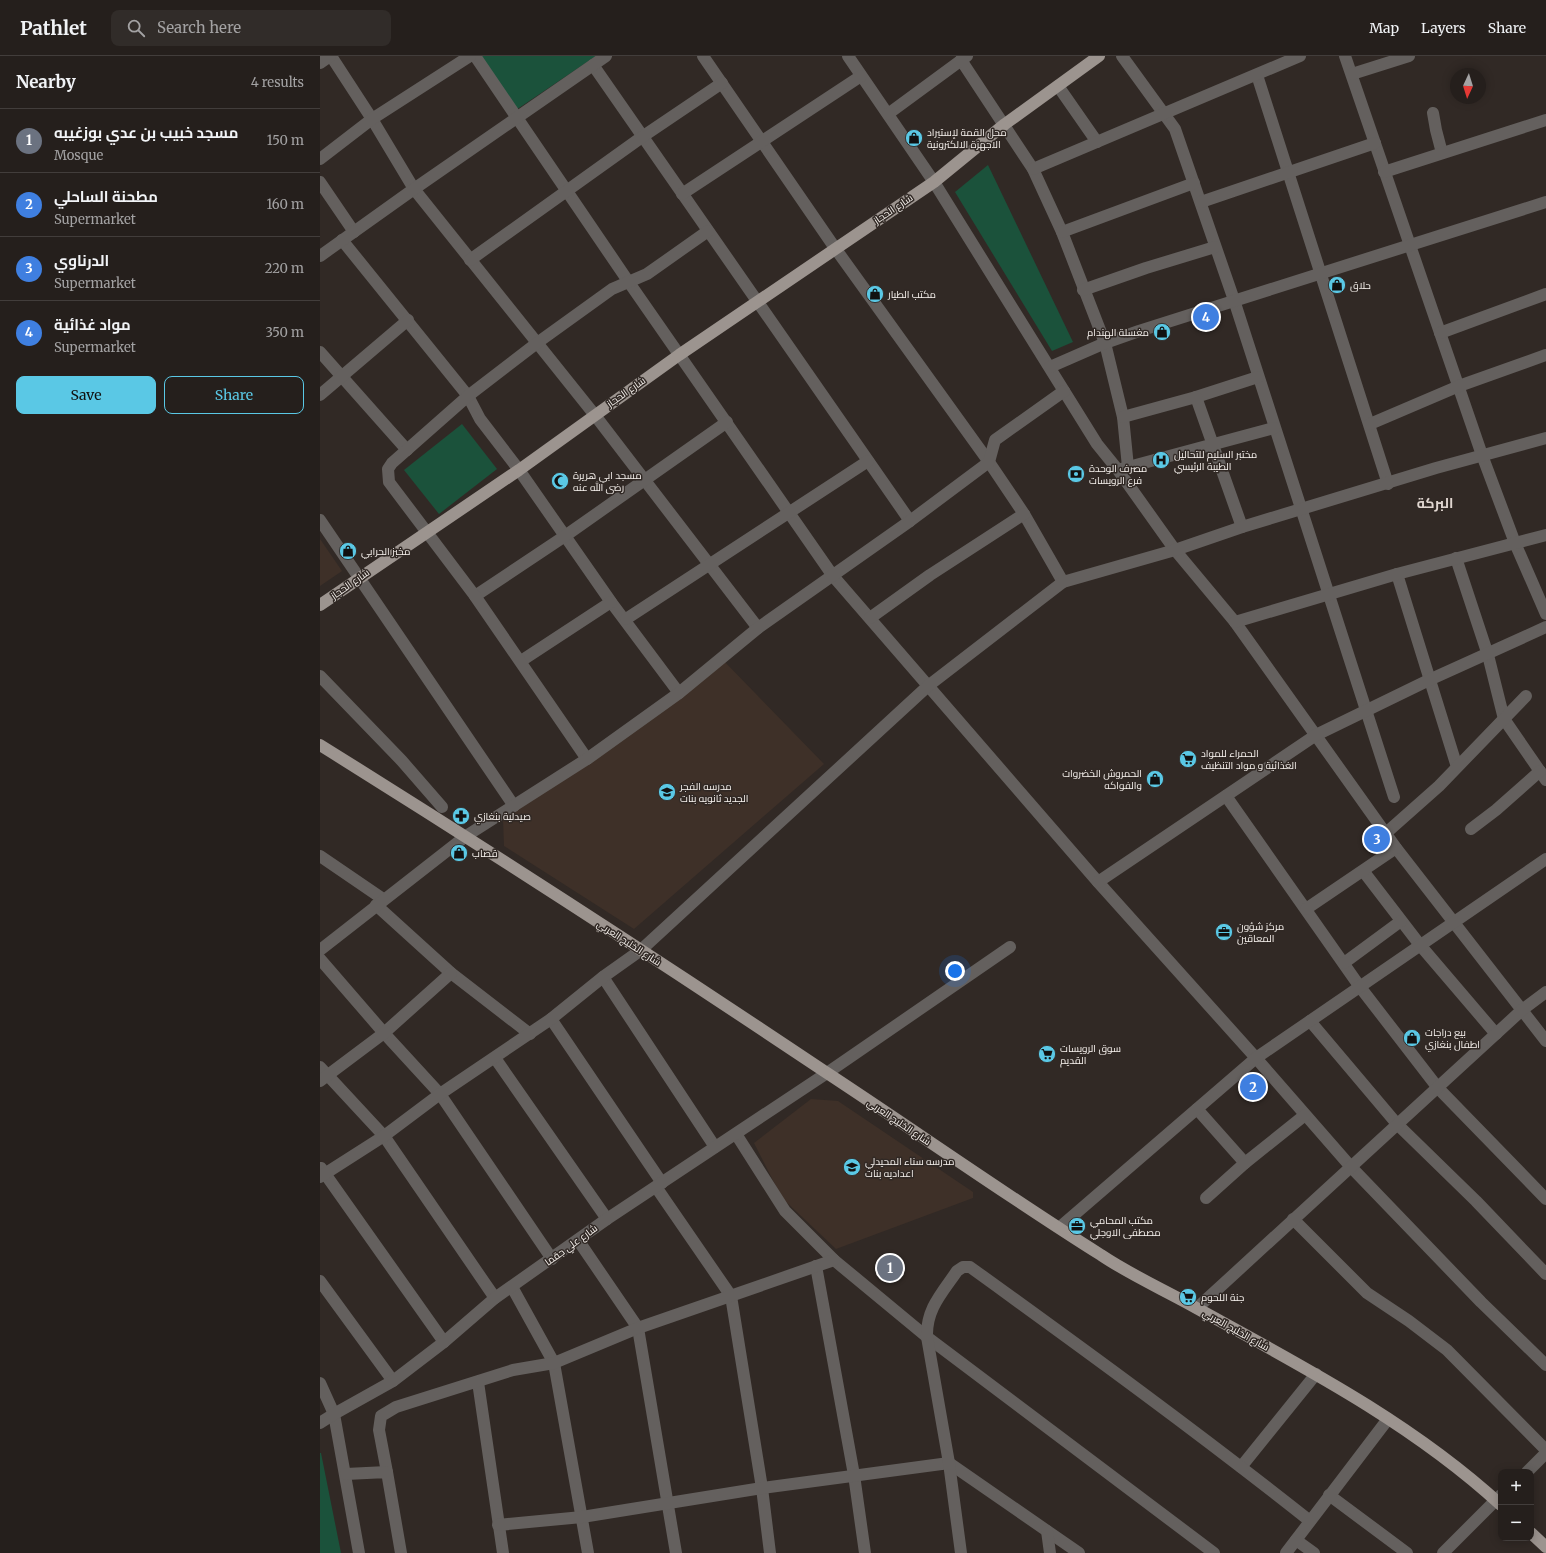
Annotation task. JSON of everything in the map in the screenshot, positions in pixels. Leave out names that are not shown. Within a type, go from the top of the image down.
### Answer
[{"type":"main road","name":"شارع الحجاز","points":[[320,605],[359,577],[427,533],[519,470],[594,414],[679,355],[934,182],[1005,124],[1099,56]]},
{"type":"main road","name":"شارع الخليج العربي","points":[[320,745],[466,836],[641,950],[827,1073],[1002,1192],[1060,1227],[1102,1256],[1316,1374],[1388,1419],[1458,1468],[1498,1499]]},
{"type":"main road","points":[[1534,1536],[1546,1547]]},
{"type":"street","points":[[320,63],[330,56],[372,119],[414,189],[594,414],[758,628]]},
{"type":"street","points":[[320,159],[372,119],[470,56]]},
{"type":"street","points":[[475,56],[568,190],[628,282],[833,576],[1098,882],[1256,1058],[1351,1167],[1481,1302],[1546,1365]]},
{"type":"street","points":[[320,256],[606,56]]},
{"type":"street","points":[[703,56],[835,248],[989,462],[1024,514],[1063,582]]},
{"type":"street","points":[[1122,56],[1175,130],[1234,300],[1394,797]]},
{"type":"street","points":[[1033,169],[1300,56]]},
{"type":"street","points":[[1345,56],[1482,455],[1515,543],[1546,614]]},
{"type":"street","points":[[1352,74],[1409,56]]},
{"type":"street","points":[[853,58],[862,76],[934,182],[1097,444],[1123,468],[1175,550],[1235,622],[1396,848],[1546,1041]]},
{"type":"street","points":[[888,114],[964,58],[1033,169],[1062,232],[1105,343],[1122,416],[1123,468]]},
{"type":"street","points":[[593,65],[910,521]]},
{"type":"street","points":[[1257,75],[1388,484]]},
{"type":"street","points":[[682,194],[862,76]]},
{"type":"street","points":[[470,260],[642,137],[722,83]]},
{"type":"street","points":[[1058,86],[1097,142]]},
{"type":"street","points":[[1433,113],[1442,153]]},
{"type":"street","points":[[1384,172],[1546,120]]},
{"type":"street","points":[[1201,202],[1375,143]]},
{"type":"street","points":[[320,182],[354,232]]},
{"type":"street","points":[[1062,232],[1194,183]]},
{"type":"street","points":[[1050,367],[1105,343],[1234,300],[1546,202]]},
{"type":"street","points":[[587,759],[475,596],[389,482],[388,468],[468,396],[537,343],[612,289],[647,274],[708,231]]},
{"type":"street","points":[[342,240],[468,396],[475,411],[519,470],[611,602],[626,619],[679,693]]},
{"type":"street","points":[[1084,290],[1146,268],[1215,247]]},
{"type":"street","points":[[1440,333],[1546,294]]},
{"type":"street","points":[[320,395],[408,320]]},
{"type":"street","points":[[320,352],[407,450]]},
{"type":"street","points":[[1370,424],[1459,386],[1546,355]]},
{"type":"street","points":[[1122,416],[1196,397],[1258,377]]},
{"type":"street","points":[[320,950],[466,836],[587,759],[679,693],[758,628],[910,521],[989,462],[995,440],[1064,391]]},
{"type":"street","points":[[1196,397],[1242,527]]},
{"type":"street","points":[[475,596],[565,536],[727,422]]},
{"type":"street","points":[[1123,468],[1274,428]]},
{"type":"street","points":[[444,1342],[322,1172],[384,1136],[440,1094],[551,1019],[603,977],[641,950],[928,686],[1063,582],[1175,550],[1242,527],[1482,455],[1546,438]]},
{"type":"street","points":[[626,619],[868,461]]},
{"type":"street","points":[[870,618],[930,575],[1024,514]]},
{"type":"street","points":[[320,520],[514,806]]},
{"type":"street","points":[[1235,622],[1397,574],[1546,535]]},
{"type":"street","points":[[1456,558],[1488,654],[1504,719],[1543,775],[1472,829]]},
{"type":"street","points":[[1397,574],[1457,767]]},
{"type":"street","points":[[521,661],[611,602]]},
{"type":"street","points":[[1098,882],[1316,735],[1429,680],[1546,627]]},
{"type":"street","points":[[320,676],[402,761],[442,807]]},
{"type":"street","points":[[1386,833],[1426,798],[1526,696]]},
{"type":"street","points":[[1226,796],[1360,987],[1438,1088],[1546,1199]]},
{"type":"street","points":[[1306,909],[1364,872],[1396,848]]},
{"type":"street","points":[[320,856],[380,902],[451,973],[530,1034]]},
{"type":"street","points":[[1060,1227],[1256,1058],[1546,859]]},
{"type":"street","points":[[1364,872],[1420,946],[1496,1034]]},
{"type":"street","points":[[1344,963],[1401,921]]},
{"type":"street","name":"شارع علي جقما","points":[[320,1423],[393,1382],[444,1342],[495,1298],[607,1219],[827,1073],[1010,946]]},
{"type":"street","points":[[320,959],[384,1033],[440,1094],[552,1259]]},
{"type":"street","points":[[451,973],[384,1033],[322,1074],[384,1136],[495,1298]]},
{"type":"street","points":[[603,977],[715,1147]]},
{"type":"street","points":[[1197,1308],[1522,1010],[1546,992]]},
{"type":"street","points":[[551,1019],[731,1296],[762,1488],[770,1553]]},
{"type":"street","points":[[1310,1021],[1397,1124],[1476,1201],[1546,1274]]},
{"type":"street","points":[[494,1058],[607,1219]]},
{"type":"street","points":[[1197,1109],[1245,1163]]},
{"type":"street","points":[[1206,1198],[1245,1163],[1305,1115]]},
{"type":"street","points":[[736,1134],[784,1211],[834,1260],[927,1337],[1214,1553]]},
{"type":"street","points":[[1293,1219],[1366,1293],[1447,1350],[1546,1450]]},
{"type":"street","points":[[578,1240],[638,1328],[676,1553]]},
{"type":"street","points":[[401,1553],[379,1430],[382,1416],[396,1407],[514,1370],[554,1363],[638,1328],[834,1260]]},
{"type":"street","points":[[816,1266],[854,1475],[865,1553]]},
{"type":"street","points":[[961,1553],[949,1463],[932,1369],[926,1323],[930,1310],[957,1271],[963,1266],[970,1267],[1242,1467],[1310,1522]]},
{"type":"street","points":[[320,1281],[393,1382]]},
{"type":"street","points":[[512,1287],[554,1363],[588,1553]]},
{"type":"street","points":[[932,1369],[942,1348]]},
{"type":"street","points":[[1242,1467],[1316,1374]]},
{"type":"street","points":[[478,1382],[503,1553]]},
{"type":"street","points":[[320,1383],[334,1414],[359,1553]]},
{"type":"street","points":[[1286,1553],[1388,1419]]},
{"type":"street","points":[[1530,1469],[1546,1453]]},
{"type":"street","points":[[498,1525],[582,1517],[762,1488],[949,1463],[1079,1553]]},
{"type":"street","points":[[346,1474],[387,1472]]},
{"type":"street","points":[[1329,1495],[1407,1553]]},
{"type":"street","points":[[1451,1550],[1498,1501]]},
{"type":"street","points":[[1047,1531],[1050,1553]]},
{"type":"street","points":[[1296,1540],[1314,1553]]},
{"type":"shaded area","points":[[320,539],[342,571],[320,586]]},
{"type":"shaded area","name":"مدرسه الفجر الجديد ثانويه بنات","points":[[722,659],[824,764],[634,929],[504,846],[503,819]]},
{"type":"shaded area","name":"مدرسه سناء المحيدلي اعداديه بنات","points":[[811,1099],[838,1101],[973,1192],[973,1198],[836,1249],[782,1198],[754,1143]]},
{"type":"green space","points":[[473,56],[596,56],[510,114]]},
{"type":"green space","points":[[988,165],[1073,342],[1052,351],[955,192]]},
{"type":"green space","points":[[462,424],[497,469],[439,514],[404,470]]},
{"type":"green space","points":[[321,1453],[341,1553],[320,1553]]},
{"type":"place","name":"محل القمة لإستيراد الاجهزة الالكترونية","points":[[914,138]]},
{"type":"place","name":"حلاق","points":[[1337,285]]},
{"type":"place","name":"مكتب الطيار","points":[[875,294]]},
{"type":"place","name":"مواد غذائية","points":[[1206,317]]},
{"type":"place","name":"مغسلة الهندام","points":[[1162,332]]},
{"type":"place","name":"مختبر السليم للتحاليل الطيبة الرئيسي","points":[[1161,460]]},
{"type":"place","name":"مصرف الوحدة فرع الرويسات","points":[[1076,474]]},
{"type":"place","name":"مسجد ابي هريرة رضى الله عنه","points":[[560,481]]},
{"type":"place","name":"مخبز الحرابي","points":[[348,551]]},
{"type":"place","name":"الحمراء للمواد الغذائية و مواد التنظيف","points":[[1188,759]]},
{"type":"place","name":"الحمروش الخضروات والفواكه","points":[[1155,779]]},
{"type":"place","name":"مدرسه الفجر الجديد ثانويه بنات","points":[[667,792]]},
{"type":"place","name":"صيدلية بنغازي","points":[[461,816]]},
{"type":"place","name":"الدرناوي","points":[[1377,839]]},
{"type":"place","name":"قصاب","points":[[459,853]]},
{"type":"place","name":"مركز شؤون المعاقين","points":[[1224,932]]},
{"type":"place","name":"بيع دراجات اطفال بنغازي","points":[[1412,1038]]},
{"type":"place","name":"سوق الرويسات القديم","points":[[1047,1054]]},
{"type":"place","name":"مطحنة الساحلي","points":[[1253,1087]]},
{"type":"place","name":"مدرسه سناء المحيدلي اعداديه بنات","points":[[852,1167]]},
{"type":"place","name":"مكتب المحامي مصطفى الاوجلي","points":[[1077,1226]]},
{"type":"place","name":"مسجد خبيب بن عدي بوزغيبه","points":[[890,1268]]},
{"type":"place","name":"جنة اللحوم","points":[[1188,1297]]},
{"type":"district","name":"البركة","points":[[1435,503]]}]
